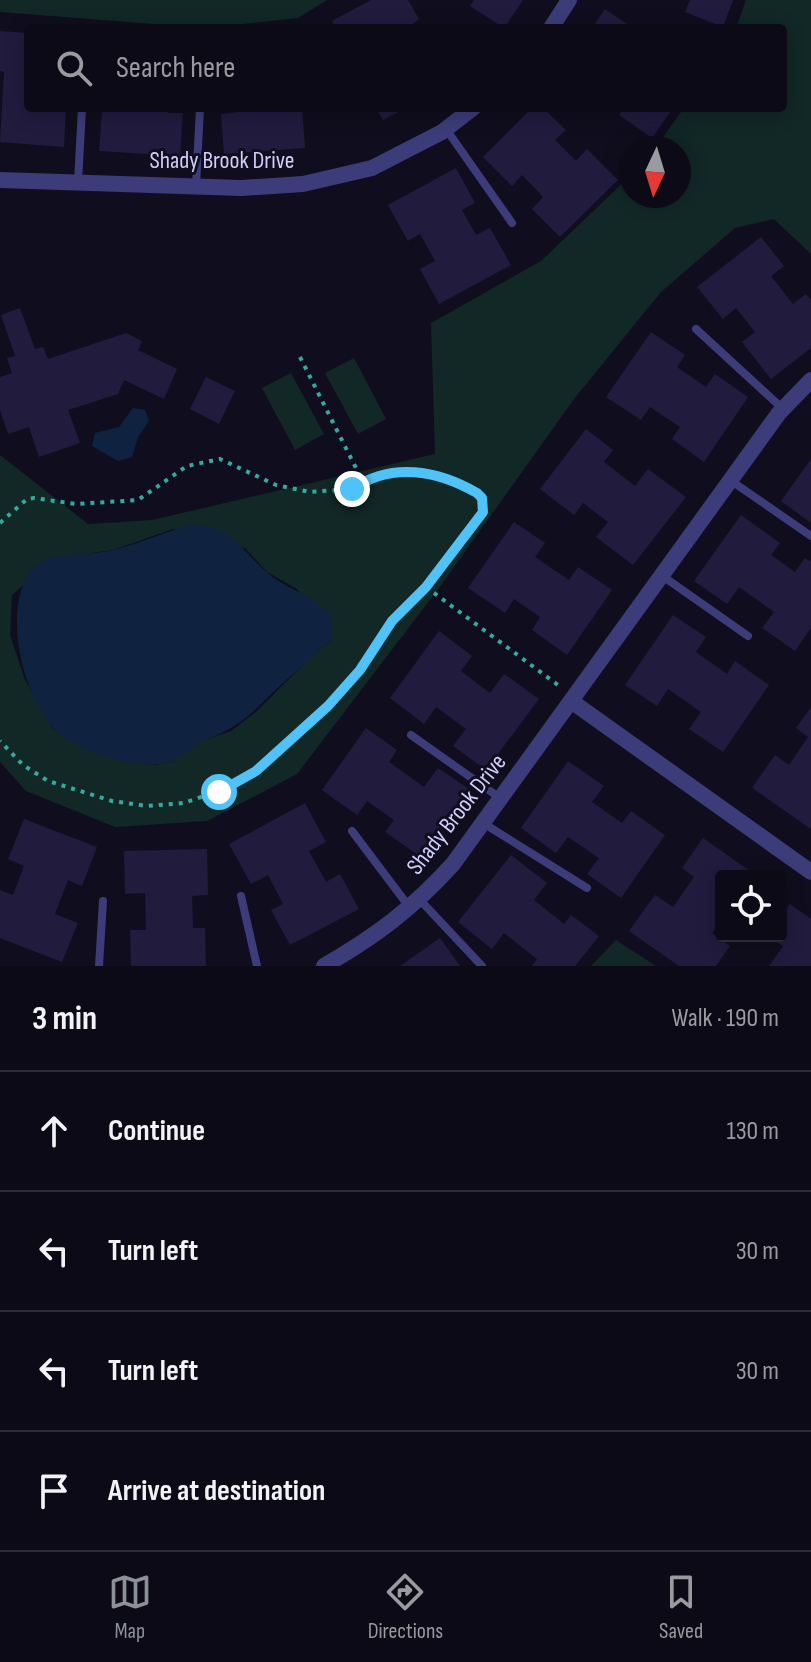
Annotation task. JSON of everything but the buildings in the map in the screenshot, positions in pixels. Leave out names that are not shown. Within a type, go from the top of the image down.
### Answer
[{"type":"street","points":[[554,24],[569,0]]},
{"type":"street","name":"Shady Brook Drive","points":[[0,180],[196,187],[303,184],[372,168],[446,129],[468,112]]},
{"type":"street","name":"Shady Brook Drive","points":[[335,963],[416,904],[453,864],[501,798],[566,694],[661,575],[783,409],[811,380]]},
{"type":"street","points":[[566,694],[811,872]]},
{"type":"lane","points":[[78,183],[82,112]]},
{"type":"lane","points":[[196,187],[200,112]]},
{"type":"lane","points":[[446,129],[512,223]]},
{"type":"lane","points":[[696,329],[783,409]]},
{"type":"lane","points":[[730,480],[811,536]]},
{"type":"lane","points":[[661,575],[748,636]]},
{"type":"lane","points":[[411,735],[501,798]]},
{"type":"lane","points":[[483,823],[587,888]]},
{"type":"lane","points":[[352,831],[416,904],[482,966]]},
{"type":"lane","points":[[241,896],[257,966]]},
{"type":"lane","points":[[99,966],[103,901]]},
{"type":"path","points":[[300,357],[363,482]]},
{"type":"path","points":[[0,523],[27,499],[76,504],[138,500],[187,466],[220,459],[295,489],[338,492],[392,472],[429,473],[468,487],[482,498],[483,512],[426,587],[392,621],[360,670],[328,706],[256,771],[219,792],[165,805],[112,801],[48,781],[23,765],[0,741]]},
{"type":"path","points":[[426,587],[566,694]]},
{"type":"green space","points":[[0,0],[327,0],[298,18],[243,24],[154,24],[0,12]]},
{"type":"green space","points":[[746,0],[811,0],[811,254],[774,219],[735,228],[661,292],[574,399],[442,584],[297,774],[207,821],[115,827],[26,791],[0,762],[0,455],[88,524],[152,520],[435,454],[431,323],[541,261],[619,186],[619,208],[691,208],[691,136],[664,136],[681,112],[787,112],[787,24],[737,24]],"holes":[[[173,529],[245,548],[267,572],[297,589],[332,641],[318,650],[257,711],[231,731],[202,741],[172,761],[156,765],[103,755],[53,729],[25,680],[10,635],[12,595],[55,558],[113,550]]]},
{"type":"green space","points":[[354,358],[386,419],[358,434],[325,373]]},
{"type":"green space","points":[[291,373],[324,434],[295,450],[262,388]]},
{"type":"green space","points":[[616,940],[656,966],[591,966]]},
{"type":"water","points":[[133,408],[145,410],[149,421],[138,437],[132,457],[118,461],[92,446],[95,433],[119,427]]},
{"type":"water","points":[[194,524],[232,538],[268,573],[319,605],[331,616],[332,641],[318,650],[240,722],[174,760],[159,764],[133,763],[73,743],[53,728],[41,712],[24,669],[17,622],[25,580],[36,565],[45,561],[113,550]]},
{"type":"route","points":[[219,792],[256,771],[328,706],[360,670],[392,621],[426,587],[483,512],[482,498],[477,493],[429,473],[392,472],[374,476],[352,489]]}]
